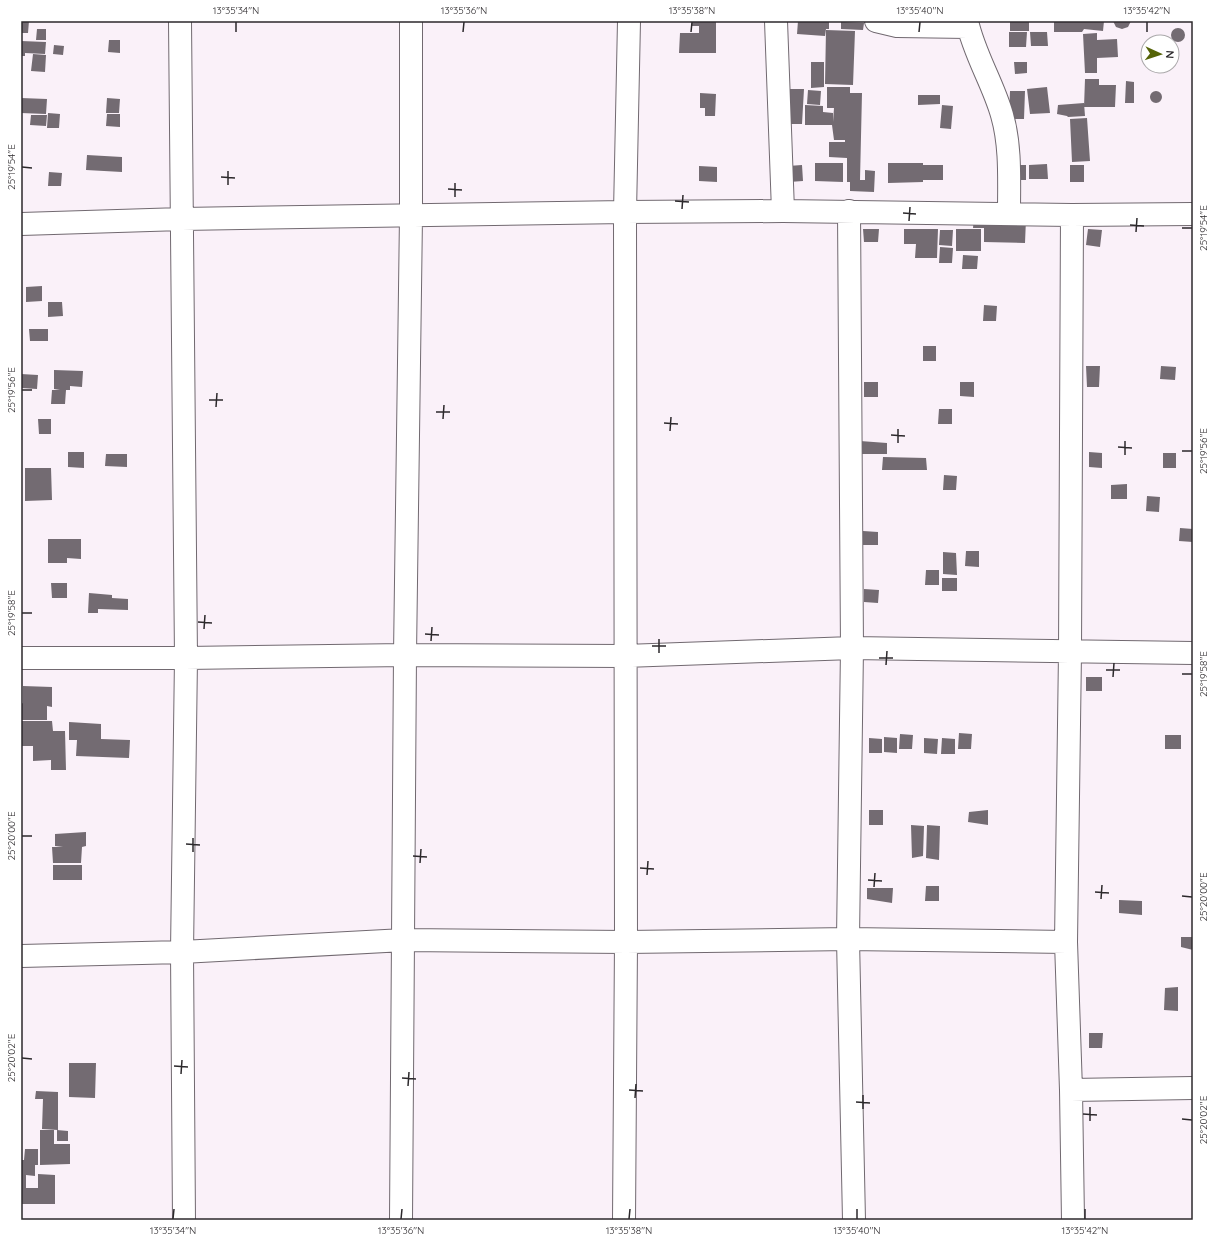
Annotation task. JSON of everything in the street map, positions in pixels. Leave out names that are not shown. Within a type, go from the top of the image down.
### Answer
[{"type":"street","points":[[180,21],[186,658],[182,952],[184,1220]]},
{"type":"street","points":[[401,1220],[412,21]]},
{"type":"street","points":[[624,1220],[626,942],[625,212],[630,21]]},
{"type":"street","points":[[776,21],[783,211]]},
{"type":"street","points":[[876,21],[897,26],[968,24],[982,65],[1003,116],[1008,143],[1009,213]]},
{"type":"street","points":[[21,224],[182,219],[625,212],[849,211],[1193,214]]},
{"type":"street","points":[[849,211],[852,648],[848,939],[854,1220]]},
{"type":"street","points":[[1072,214],[1070,652],[1066,942],[1071,1090],[1073,1220]]},
{"type":"street","points":[[21,658],[186,658],[405,655],[625,656],[852,648],[1193,653]]},
{"type":"street","points":[[21,956],[182,952],[404,940],[626,942],[848,939],[1066,942]]},
{"type":"street","points":[[1071,1090],[1193,1088]]},
{"type":"building","points":[[21,21],[29,21],[28,33],[21,33]]},
{"type":"building","points":[[692,21],[716,21],[716,53],[679,53],[680,33],[699,33],[699,26],[692,26]]},
{"type":"building","points":[[798,21],[829,21],[829,29],[826,29],[825,36],[797,34]]},
{"type":"building","points":[[1010,21],[1029,21],[1029,31],[1010,31]]},
{"type":"building","points":[[1054,21],[1104,21],[1103,31],[1084,29],[1082,32],[1054,32]]},
{"type":"building","points":[[1113,21],[1131,21],[1128,27],[1122,29],[1116,27]]},
{"type":"building","points":[[841,22],[864,23],[863,30],[841,29]]},
{"type":"building","points":[[1178,28],[1184,32],[1184,38],[1180,41],[1180,34],[1171,34],[1173,30]]},
{"type":"building","points":[[37,29],[46,29],[46,40],[36,40]]},
{"type":"building","points":[[826,30],[855,31],[853,85],[825,84]]},
{"type":"building","points":[[1009,32],[1027,32],[1026,47],[1009,47]]},
{"type":"building","points":[[1030,32],[1047,32],[1048,46],[1031,46]]},
{"type":"building","points":[[1097,33],[1097,40],[1117,39],[1118,57],[1097,58],[1097,73],[1085,73],[1083,34]]},
{"type":"building","points":[[109,40],[120,40],[120,53],[108,52]]},
{"type":"building","points":[[21,41],[46,42],[45,54],[25,53],[25,56],[21,56]]},
{"type":"building","points":[[54,45],[64,46],[63,55],[53,54]]},
{"type":"building","points":[[33,54],[46,55],[45,72],[31,71]]},
{"type":"building","points":[[811,62],[824,62],[824,87],[811,88]]},
{"type":"building","points":[[1014,62],[1027,62],[1027,73],[1015,74]]},
{"type":"building","points":[[1085,79],[1099,79],[1099,85],[1116,85],[1115,107],[1084,107]]},
{"type":"building","points":[[1126,81],[1134,82],[1134,103],[1125,103]]},
{"type":"building","points":[[827,87],[850,87],[850,93],[862,93],[860,180],[865,180],[865,170],[875,171],[874,192],[850,191],[850,182],[847,182],[847,158],[829,157],[829,142],[845,142],[845,140],[834,140],[832,125],[805,125],[805,105],[823,106],[823,112],[833,113],[833,122],[834,108],[827,108]]},
{"type":"building","points":[[1047,87],[1050,113],[1030,114],[1027,89]]},
{"type":"building","points":[[784,89],[804,89],[802,124],[784,124]]},
{"type":"building","points":[[808,90],[821,91],[820,105],[807,104]]},
{"type":"building","points":[[1010,91],[1025,91],[1024,119],[1009,119]]},
{"type":"building","points":[[1158,91],[1161,92],[1161,102],[1154,103],[1151,102],[1150,95],[1151,92]]},
{"type":"building","points":[[700,93],[716,94],[715,116],[705,116],[705,108],[700,108]]},
{"type":"building","points":[[918,95],[940,95],[940,104],[918,105]]},
{"type":"building","points":[[21,98],[47,99],[46,114],[21,113]]},
{"type":"building","points":[[107,98],[120,99],[119,113],[106,113]]},
{"type":"building","points":[[1084,103],[1085,116],[1068,117],[1057,114],[1058,105]]},
{"type":"building","points":[[942,105],[953,106],[951,129],[940,128]]},
{"type":"building","points":[[48,113],[60,114],[59,128],[47,128]]},
{"type":"building","points":[[107,114],[120,114],[120,127],[106,126]]},
{"type":"building","points":[[31,115],[47,115],[46,126],[30,125]]},
{"type":"building","points":[[1087,118],[1090,161],[1072,162],[1070,119]]},
{"type":"building","points":[[87,155],[122,157],[122,172],[86,170]]},
{"type":"building","points":[[815,163],[843,163],[843,182],[815,181]]},
{"type":"building","points":[[888,163],[923,163],[923,165],[943,165],[943,180],[888,183]]},
{"type":"building","points":[[1047,164],[1048,179],[1029,179],[1029,165]]},
{"type":"building","points":[[802,165],[803,181],[789,182],[788,166]]},
{"type":"building","points":[[1010,165],[1026,165],[1026,180],[1010,180]]},
{"type":"building","points":[[1070,165],[1084,165],[1084,182],[1070,182]]},
{"type":"building","points":[[699,166],[717,167],[717,182],[699,181]]},
{"type":"building","points":[[49,172],[62,173],[61,186],[48,186]]},
{"type":"building","points":[[974,217],[1026,219],[1025,243],[984,242],[984,228],[973,228]]},
{"type":"building","points":[[863,229],[879,229],[878,242],[864,242]]},
{"type":"building","points":[[904,229],[938,229],[937,258],[915,258],[916,244],[904,244]]},
{"type":"building","points":[[956,229],[981,229],[981,251],[956,251]]},
{"type":"building","points":[[1088,229],[1102,230],[1100,247],[1086,245]]},
{"type":"building","points":[[940,230],[953,230],[952,246],[939,245]]},
{"type":"building","points":[[940,247],[953,248],[952,263],[939,263]]},
{"type":"building","points":[[963,255],[978,256],[977,269],[962,269]]},
{"type":"building","points":[[42,286],[42,301],[26,302],[26,287]]},
{"type":"building","points":[[48,302],[62,302],[63,316],[48,317]]},
{"type":"building","points":[[984,305],[997,306],[996,321],[983,321]]},
{"type":"building","points":[[29,329],[48,329],[48,341],[30,341]]},
{"type":"building","points":[[923,346],[936,346],[936,361],[923,361]]},
{"type":"building","points":[[1086,366],[1100,366],[1099,387],[1087,387]]},
{"type":"building","points":[[1161,366],[1176,367],[1175,380],[1160,379]]},
{"type":"building","points":[[54,370],[83,371],[82,387],[70,386],[70,390],[66,390],[65,404],[51,404],[52,390],[60,390],[54,389]]},
{"type":"building","points":[[21,374],[38,375],[37,389],[21,388]]},
{"type":"building","points":[[864,382],[878,382],[878,397],[864,397]]},
{"type":"building","points":[[960,382],[974,382],[974,397],[960,396]]},
{"type":"building","points":[[939,409],[952,409],[952,424],[938,424]]},
{"type":"building","points":[[38,419],[51,419],[51,434],[39,434]]},
{"type":"building","points":[[860,441],[887,443],[887,454],[860,454]]},
{"type":"building","points":[[68,452],[84,452],[84,468],[68,467]]},
{"type":"building","points":[[1089,452],[1102,453],[1102,468],[1089,467]]},
{"type":"building","points":[[1163,453],[1176,453],[1176,468],[1163,468]]},
{"type":"building","points":[[106,454],[127,454],[127,467],[105,466]]},
{"type":"building","points":[[883,457],[926,458],[927,470],[882,470]]},
{"type":"building","points":[[25,468],[51,468],[52,500],[25,501]]},
{"type":"building","points":[[944,475],[957,476],[956,490],[943,490]]},
{"type":"building","points":[[1127,484],[1127,499],[1111,499],[1111,485]]},
{"type":"building","points":[[1147,496],[1160,497],[1159,512],[1146,511]]},
{"type":"building","points":[[1180,528],[1193,529],[1193,542],[1179,541]]},
{"type":"building","points":[[863,531],[878,532],[878,545],[862,545]]},
{"type":"building","points":[[48,539],[81,539],[81,559],[67,558],[67,563],[48,563]]},
{"type":"building","points":[[966,551],[979,551],[979,567],[965,566]]},
{"type":"building","points":[[943,552],[956,553],[957,575],[943,574]]},
{"type":"building","points":[[926,570],[939,570],[939,585],[925,585]]},
{"type":"building","points":[[942,578],[957,578],[957,591],[942,591]]},
{"type":"building","points":[[51,583],[67,583],[67,598],[52,598]]},
{"type":"building","points":[[864,589],[879,590],[878,603],[864,602]]},
{"type":"building","points":[[89,593],[112,595],[112,598],[128,599],[128,610],[98,609],[98,613],[88,613]]},
{"type":"building","points":[[1086,677],[1102,677],[1102,691],[1086,691]]},
{"type":"building","points":[[23,686],[52,687],[52,707],[47,706],[47,720],[21,720]]},
{"type":"building","points":[[21,721],[52,721],[53,731],[65,731],[66,770],[51,770],[51,760],[33,761],[33,746],[21,746]]},
{"type":"building","points":[[69,722],[101,724],[101,739],[130,740],[129,758],[76,756],[77,740],[69,740]]},
{"type":"building","points":[[959,733],[972,734],[971,749],[958,749]]},
{"type":"building","points":[[900,734],[913,735],[912,749],[899,749]]},
{"type":"building","points":[[1165,735],[1181,735],[1181,749],[1165,749]]},
{"type":"building","points":[[884,737],[897,738],[897,753],[884,752]]},
{"type":"building","points":[[869,738],[882,739],[882,753],[869,753]]},
{"type":"building","points":[[924,738],[938,739],[937,754],[924,753]]},
{"type":"building","points":[[942,738],[955,739],[955,754],[941,754]]},
{"type":"building","points":[[869,810],[883,810],[883,825],[869,825]]},
{"type":"building","points":[[988,810],[988,825],[968,822],[969,812]]},
{"type":"building","points":[[911,825],[924,826],[923,856],[912,858]]},
{"type":"building","points":[[927,825],[940,826],[939,860],[926,858]]},
{"type":"building","points":[[86,832],[86,846],[82,847],[81,863],[53,863],[52,847],[63,847],[55,846],[55,834]]},
{"type":"building","points":[[53,865],[82,865],[82,880],[53,880]]},
{"type":"building","points":[[926,886],[939,886],[939,901],[925,901]]},
{"type":"building","points":[[867,888],[893,888],[892,903],[867,899]]},
{"type":"building","points":[[1119,900],[1142,901],[1142,915],[1119,913]]},
{"type":"building","points":[[1181,937],[1193,937],[1193,950],[1181,947]]},
{"type":"building","points":[[1178,987],[1178,1011],[1164,1010],[1165,988]]},
{"type":"building","points":[[1089,1033],[1103,1033],[1102,1048],[1089,1048]]},
{"type":"building","points":[[69,1063],[96,1063],[95,1098],[69,1097]]},
{"type":"building","points":[[36,1091],[58,1092],[58,1130],[42,1129],[43,1099],[35,1099]]},
{"type":"building","points":[[40,1130],[54,1130],[54,1144],[70,1144],[70,1164],[40,1165]]},
{"type":"building","points":[[57,1130],[68,1131],[68,1141],[57,1141]]},
{"type":"building","points":[[25,1149],[38,1149],[38,1165],[35,1165],[35,1176],[26,1175],[26,1188],[38,1188],[38,1174],[55,1175],[55,1204],[21,1204],[21,1160],[24,1160]]}]
